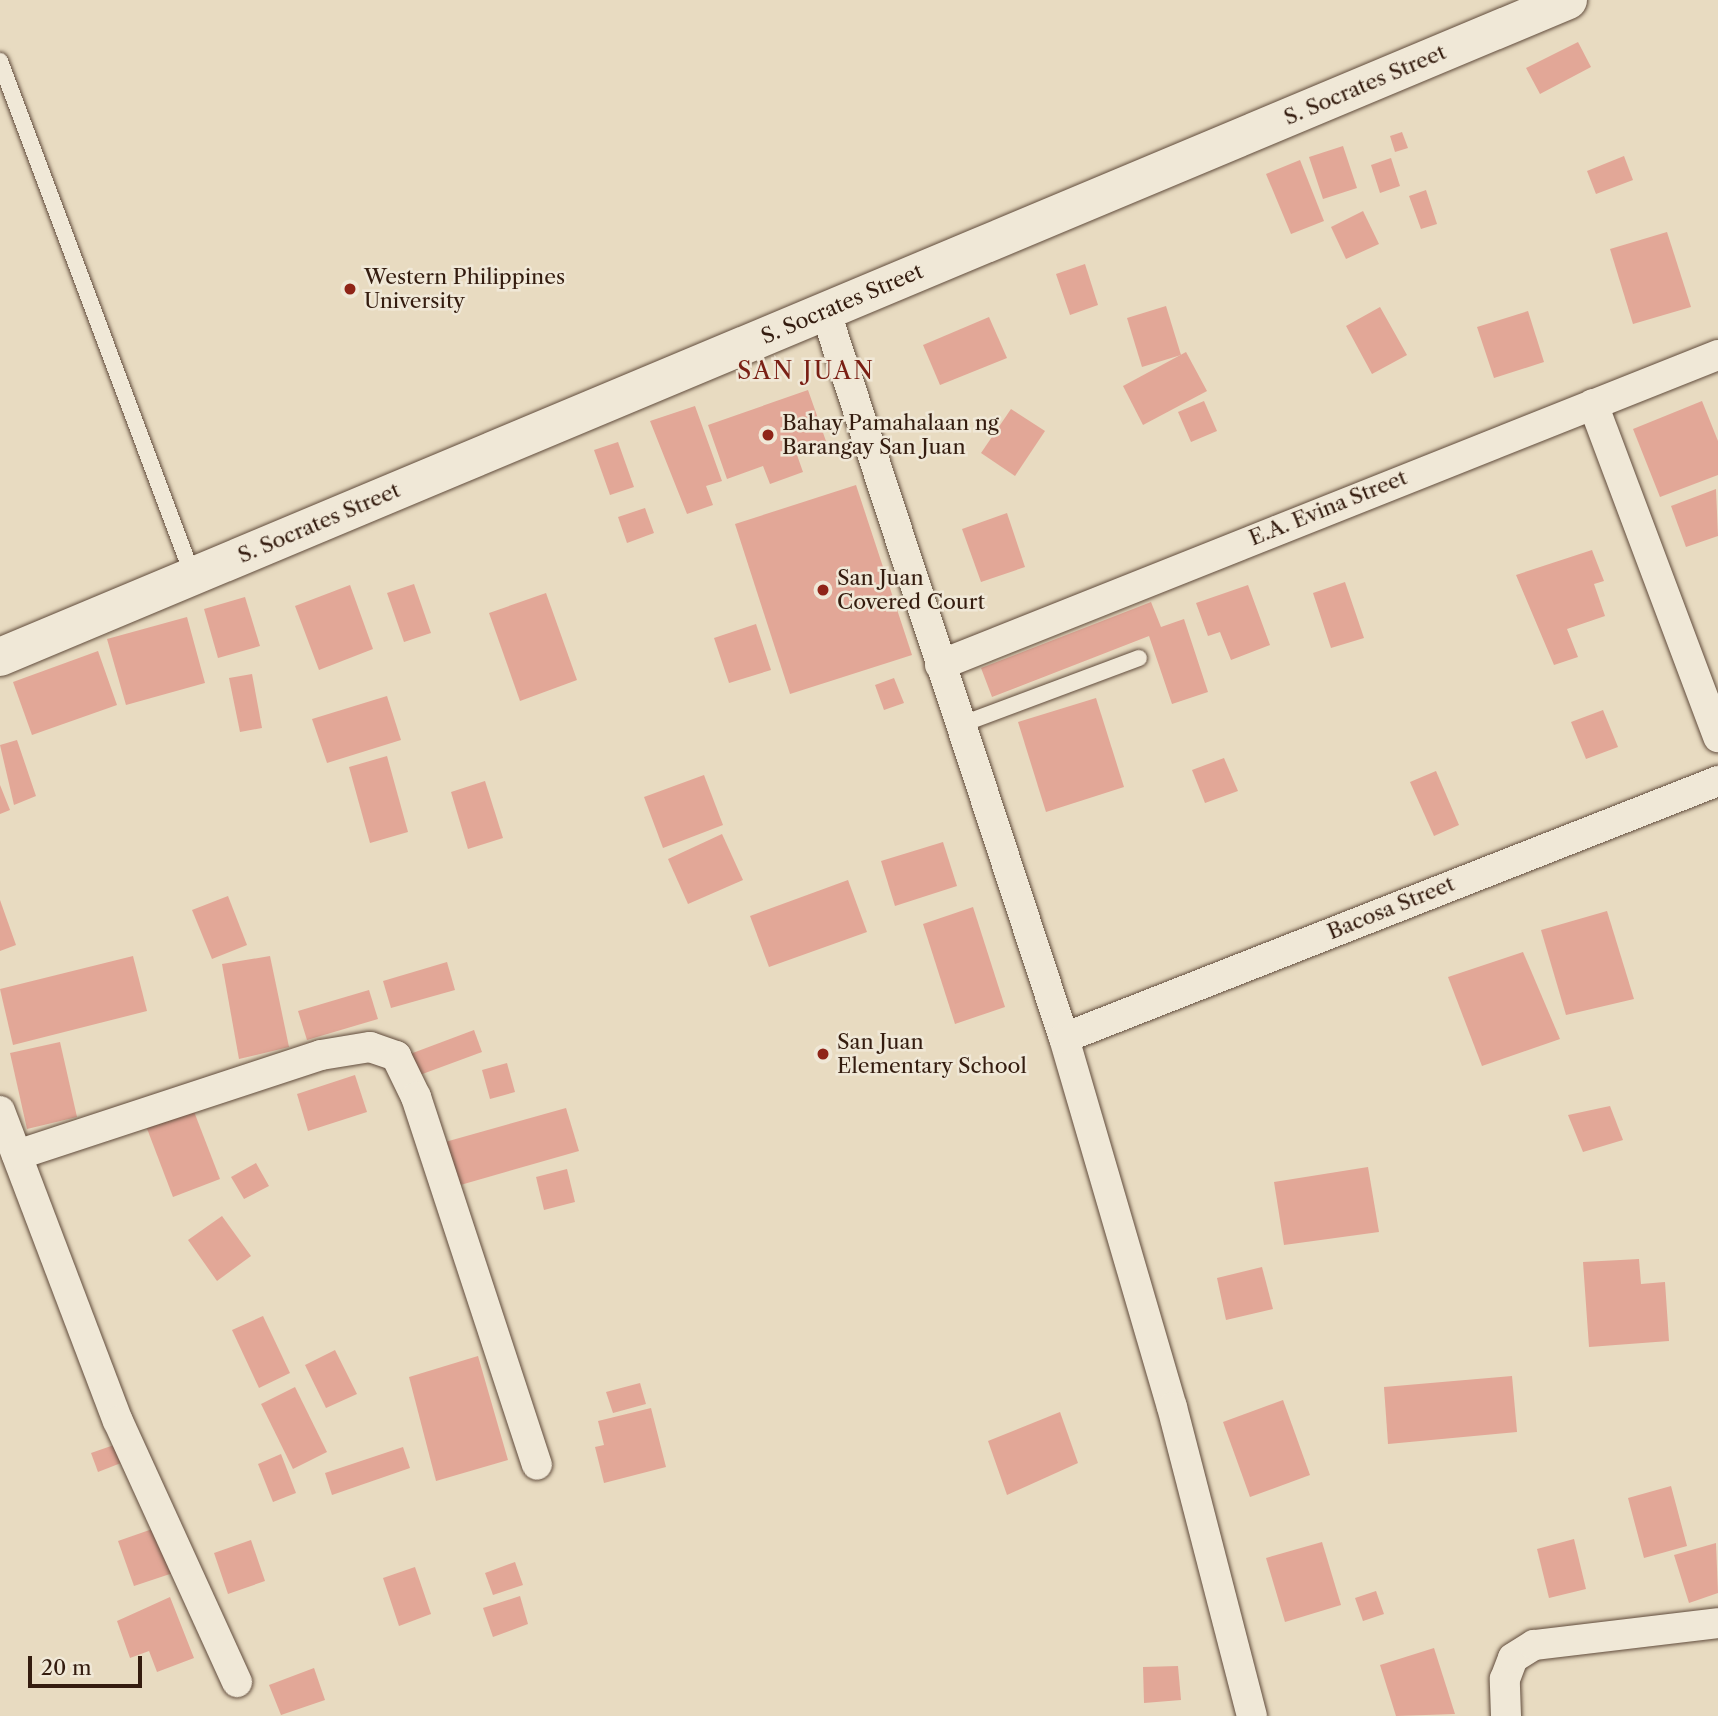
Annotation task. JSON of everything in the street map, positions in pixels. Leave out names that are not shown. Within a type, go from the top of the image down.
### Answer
[{"type":"street","name":"S. Socrates Street","points":[[0,657],[1568,0]]},
{"type":"street","points":[[825,310],[1064,1038],[1172,1407],[1252,1716]]},
{"type":"street","name":"E.A. Evina Street","points":[[940,665],[1718,355]]},
{"type":"street","points":[[1593,404],[1718,737]]},
{"type":"street","name":"Bacosa Street","points":[[1064,1038],[1718,781]]},
{"type":"street","points":[[17,1156],[321,1055],[370,1047],[396,1055],[416,1097],[537,1465]]},
{"type":"street","points":[[0,1111],[118,1422],[237,1682]]},
{"type":"street","points":[[1506,1716],[1505,1679],[1513,1658],[1534,1645],[1718,1623]]},
{"type":"lane","points":[[0,61],[193,576]]},
{"type":"lane","points":[[960,725],[1139,658]]},
{"type":"building","points":[[1578,42],[1591,67],[1540,94],[1526,68]]},
{"type":"building","points":[[1402,132],[1408,148],[1395,152],[1390,136]]},
{"type":"building","points":[[1343,146],[1357,188],[1323,199],[1309,157]]},
{"type":"building","points":[[1624,156],[1633,180],[1596,194],[1587,171]]},
{"type":"building","points":[[1391,158],[1400,186],[1380,193],[1371,165]]},
{"type":"building","points":[[1300,160],[1324,221],[1291,234],[1266,174]]},
{"type":"building","points":[[1426,190],[1437,224],[1421,229],[1409,196]]},
{"type":"building","points":[[1363,211],[1379,244],[1346,259],[1331,227]]},
{"type":"building","points":[[1667,232],[1691,307],[1633,324],[1610,249]]},
{"type":"building","points":[[1085,264],[1098,305],[1070,315],[1056,274]]},
{"type":"building","points":[[1166,306],[1181,355],[1142,367],[1127,318]]},
{"type":"building","points":[[1380,307],[1407,355],[1372,374],[1346,326]]},
{"type":"building","points":[[1528,311],[1544,362],[1494,378],[1477,327]]},
{"type":"building","points":[[989,317],[1007,358],[940,385],[923,345]]},
{"type":"building","points":[[1186,352],[1207,391],[1143,425],[1123,386]]},
{"type":"building","name":"Bahay Pamahalaan ng Barangay San Juan","points":[[808,390],[827,444],[797,455],[803,472],[770,484],[763,466],[727,479],[708,425]]},
{"type":"building","points":[[1204,401],[1217,431],[1191,442],[1178,412]]},
{"type":"building","points":[[1702,401],[1718,441],[1718,475],[1660,497],[1633,429]]},
{"type":"building","points":[[695,406],[722,481],[706,486],[713,505],[687,514],[650,421]]},
{"type":"building","points":[[1011,409],[1045,431],[1015,476],[981,453]]},
{"type":"building","points":[[618,442],[634,487],[610,495],[594,450]]},
{"type":"building","name":"San Juan Covered Court","points":[[856,485],[912,655],[790,694],[735,524]]},
{"type":"building","points":[[1716,489],[1718,536],[1686,547],[1671,506]]},
{"type":"building","points":[[645,508],[654,533],[627,543],[618,517]]},
{"type":"building","points":[[1007,513],[1025,567],[981,582],[962,529]]},
{"type":"building","points":[[1592,550],[1604,581],[1594,584],[1605,616],[1567,629],[1578,657],[1554,665],[1516,575]]},
{"type":"building","points":[[1345,582],[1364,638],[1331,648],[1313,593]]},
{"type":"building","points":[[414,584],[431,633],[404,642],[387,593]]},
{"type":"building","points":[[350,585],[373,649],[319,670],[295,606]]},
{"type":"building","points":[[1248,585],[1270,645],[1231,660],[1220,632],[1208,636],[1196,603]]},
{"type":"building","points":[[546,593],[577,680],[520,701],[489,613]]},
{"type":"building","points":[[245,597],[260,646],[218,658],[204,609]]},
{"type":"building","points":[[1151,602],[1161,627],[1184,619],[1208,692],[1172,704],[1149,636],[992,697],[981,668]]},
{"type":"building","points":[[187,617],[205,683],[126,705],[107,639]]},
{"type":"building","points":[[756,624],[771,670],[729,683],[714,638]]},
{"type":"building","points":[[98,651],[117,705],[32,735],[13,682]]},
{"type":"building","points":[[252,674],[262,728],[240,732],[229,678]]},
{"type":"building","points":[[894,678],[904,703],[884,710],[875,685]]},
{"type":"building","points":[[387,696],[401,740],[327,763],[312,719]]},
{"type":"building","points":[[1096,698],[1124,787],[1046,812],[1018,722]]},
{"type":"building","points":[[1603,710],[1618,747],[1586,759],[1571,722]]},
{"type":"building","points":[[17,740],[36,796],[14,805],[0,745]]},
{"type":"building","points":[[387,756],[408,832],[370,843],[349,767]]},
{"type":"building","points":[[1224,758],[1238,791],[1205,803],[1192,770]]},
{"type":"building","points":[[1436,771],[1459,825],[1434,836],[1410,782]]},
{"type":"building","points":[[704,775],[723,825],[663,848],[644,797]]},
{"type":"building","points":[[485,781],[503,838],[468,849],[451,792]]},
{"type":"building","points":[[0,785],[10,810],[0,814]]},
{"type":"building","points":[[722,834],[743,880],[688,904],[668,859]]},
{"type":"building","points":[[943,842],[957,886],[895,906],[881,861]]},
{"type":"building","points":[[848,880],[867,932],[769,967],[750,916]]},
{"type":"building","points":[[228,896],[247,945],[212,959],[192,910]]},
{"type":"building","points":[[0,900],[16,945],[0,951]]},
{"type":"building","points":[[973,907],[1005,1007],[955,1024],[923,924]]},
{"type":"building","points":[[1607,911],[1634,999],[1566,1015],[1541,930]]},
{"type":"building","points":[[1523,952],[1560,1039],[1482,1066],[1448,977]]},
{"type":"building","points":[[133,956],[147,1011],[13,1045],[0,989]]},
{"type":"building","points":[[270,956],[289,1047],[239,1059],[222,964]]},
{"type":"building","points":[[447,962],[455,990],[391,1008],[383,981]]},
{"type":"building","points":[[369,990],[378,1019],[307,1040],[298,1011]]},
{"type":"building","points":[[474,1030],[482,1052],[417,1076],[410,1054]]},
{"type":"building","points":[[60,1042],[77,1117],[27,1129],[10,1053]]},
{"type":"building","points":[[507,1063],[515,1092],[490,1099],[482,1070]]},
{"type":"building","points":[[355,1075],[367,1112],[308,1131],[297,1094]]},
{"type":"building","points":[[1610,1106],[1623,1140],[1583,1152],[1568,1115]]},
{"type":"building","points":[[566,1108],[579,1151],[450,1188],[438,1144]]},
{"type":"building","points":[[193,1109],[220,1179],[173,1197],[146,1126]]},
{"type":"building","points":[[256,1163],[269,1186],[244,1199],[231,1177]]},
{"type":"building","points":[[1368,1167],[1379,1232],[1284,1245],[1274,1182]]},
{"type":"building","points":[[567,1169],[575,1202],[544,1210],[536,1177]]},
{"type":"building","points":[[222,1216],[251,1256],[217,1281],[188,1240]]},
{"type":"building","points":[[1639,1259],[1641,1284],[1665,1282],[1669,1341],[1589,1347],[1583,1262]]},
{"type":"building","points":[[1262,1267],[1273,1309],[1226,1320],[1217,1278]]},
{"type":"building","points":[[263,1316],[290,1373],[259,1388],[232,1330]]},
{"type":"building","points":[[335,1350],[357,1394],[326,1408],[305,1365]]},
{"type":"building","points":[[478,1356],[508,1460],[436,1481],[409,1377]]},
{"type":"building","points":[[1512,1376],[1517,1432],[1388,1444],[1384,1387]]},
{"type":"building","points":[[640,1383],[646,1404],[613,1413],[606,1392]]},
{"type":"building","points":[[295,1387],[327,1452],[293,1469],[261,1404]]},
{"type":"building","points":[[1283,1400],[1310,1475],[1250,1497],[1223,1422]]},
{"type":"building","points":[[651,1408],[666,1467],[604,1483],[595,1447],[604,1445],[598,1421]]},
{"type":"building","points":[[1060,1412],[1078,1463],[1007,1495],[988,1441]]},
{"type":"building","points":[[114,1445],[121,1463],[98,1472],[91,1453]]},
{"type":"building","points":[[403,1447],[410,1468],[332,1495],[325,1473]]},
{"type":"building","points":[[281,1454],[296,1493],[273,1502],[258,1464]]},
{"type":"building","points":[[1671,1486],[1687,1546],[1644,1558],[1628,1498]]},
{"type":"building","points":[[161,1526],[176,1572],[134,1586],[118,1541]]},
{"type":"building","points":[[1574,1539],[1586,1589],[1549,1598],[1537,1549]]},
{"type":"building","points":[[251,1540],[265,1581],[228,1594],[214,1553]]},
{"type":"building","points":[[1322,1542],[1341,1605],[1285,1622],[1266,1558]]},
{"type":"building","points":[[1716,1543],[1718,1593],[1689,1603],[1674,1555]]},
{"type":"building","points":[[515,1562],[523,1585],[493,1595],[485,1573]]},
{"type":"building","points":[[415,1567],[431,1614],[399,1626],[383,1578]]},
{"type":"building","points":[[1376,1591],[1384,1614],[1363,1621],[1355,1598]]},
{"type":"building","points":[[520,1596],[528,1624],[493,1637],[483,1608]]},
{"type":"building","points":[[170,1597],[194,1658],[157,1672],[149,1651],[130,1658],[117,1621]]},
{"type":"building","points":[[1434,1648],[1455,1714],[1396,1716],[1380,1665]]},
{"type":"building","points":[[1178,1666],[1181,1700],[1144,1703],[1143,1667]]},
{"type":"building","points":[[314,1668],[325,1700],[281,1715],[269,1685]]},
{"type":"place","name":"Western Philippines University","points":[[350,289]]},
{"type":"place","name":"Bahay Pamahalaan ng Barangay San Juan","points":[[768,435]]},
{"type":"place","name":"San Juan Covered Court","points":[[823,590]]},
{"type":"place","name":"San Juan Elementary School","points":[[823,1054]]},
{"type":"district","name":"SAN JUAN","points":[[806,371]]}]
